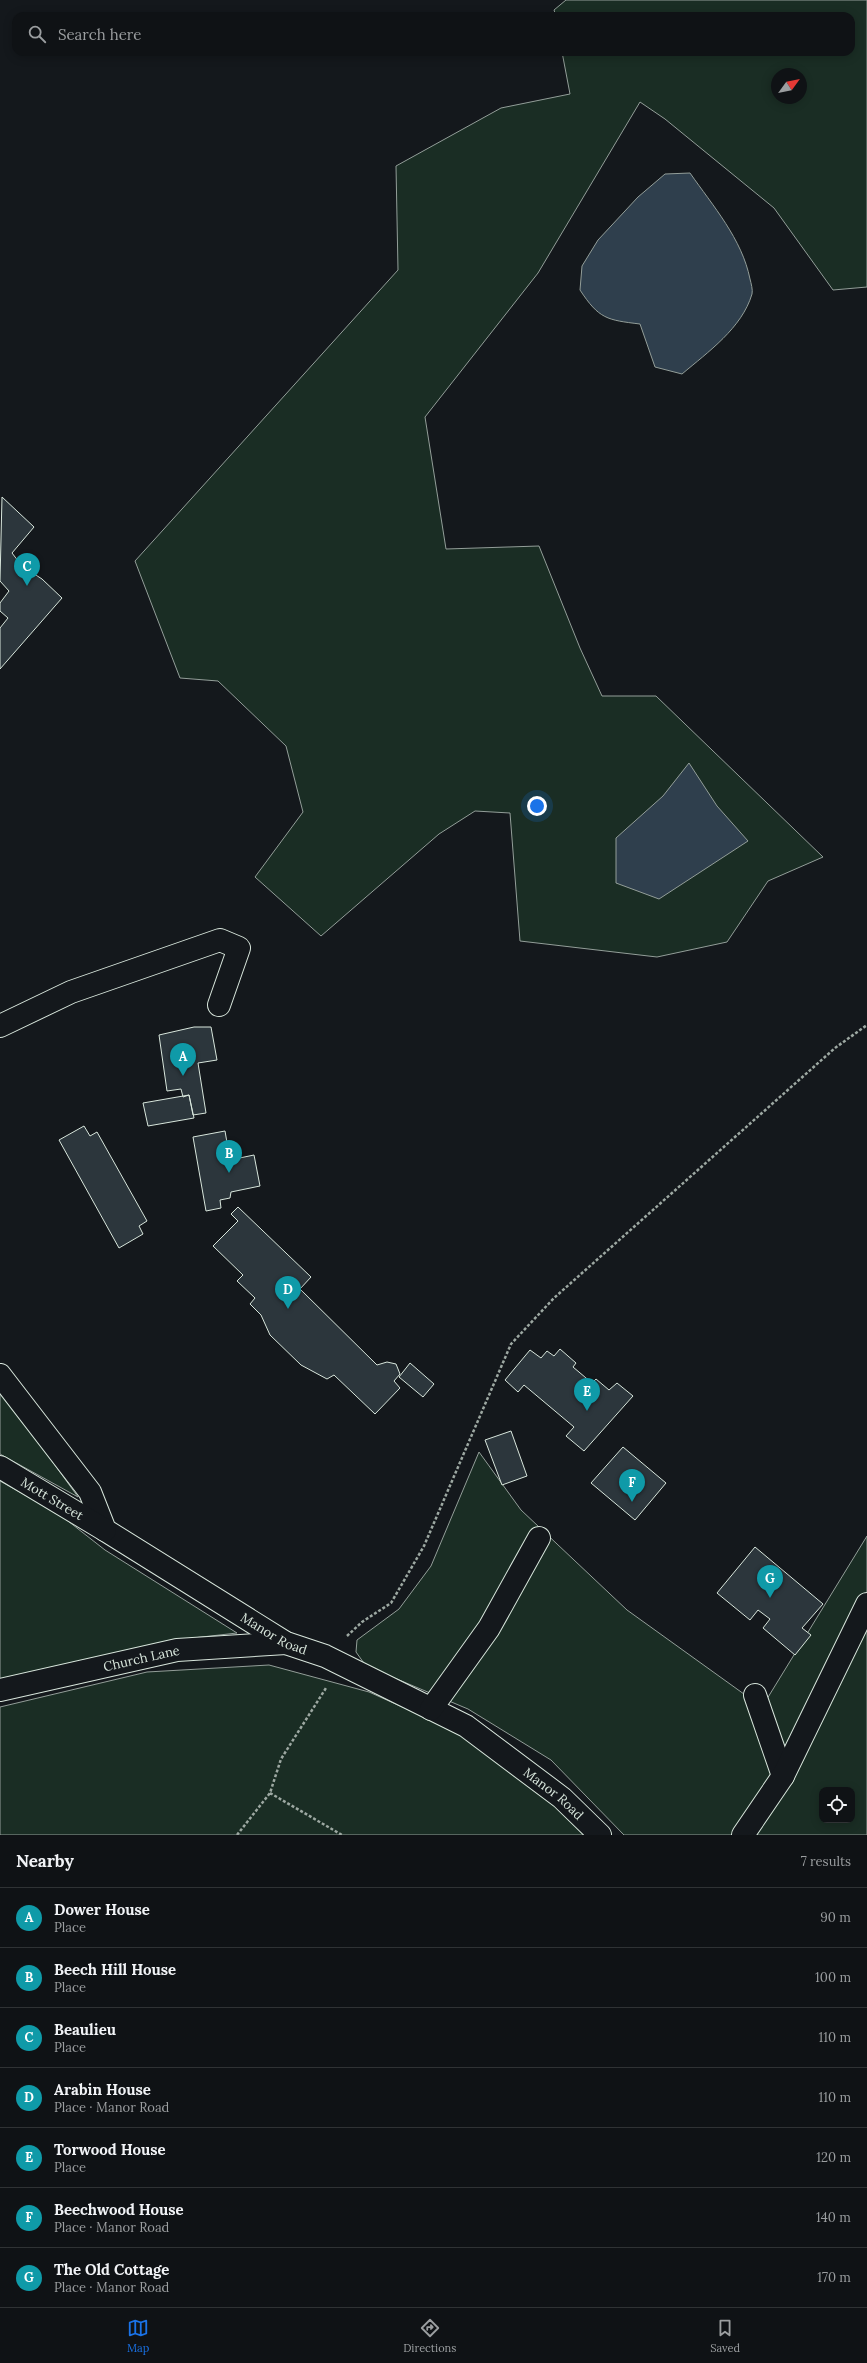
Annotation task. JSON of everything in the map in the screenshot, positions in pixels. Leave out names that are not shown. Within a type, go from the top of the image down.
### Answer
[{"type":"street","points":[[0,1026],[71,992],[220,940],[239,948],[219,1005]]},
{"type":"street","points":[[0,1375],[90,1492],[105,1530]]},
{"type":"street","name":"Mott Street","points":[[0,1467],[105,1530]]},
{"type":"street","name":"Manor Road","points":[[105,1530],[286,1643],[325,1656],[466,1726],[562,1798],[600,1835]]},
{"type":"street","points":[[431,1709],[489,1628],[539,1538]]},
{"type":"street","points":[[744,1835],[783,1776],[867,1604]]},
{"type":"street","name":"Church Lane","points":[[0,1690],[177,1650],[286,1643]]},
{"type":"street","points":[[755,1695],[783,1776]]},
{"type":"path","points":[[325,1656],[362,1622],[391,1603],[424,1546],[511,1344],[554,1298],[835,1048],[867,1025]]},
{"type":"path","points":[[237,1835],[270,1793],[281,1759],[322,1693],[344,1666]]},
{"type":"path","points":[[270,1793],[342,1835]]},
{"type":"green space","points":[[566,0],[867,0],[867,287],[833,290],[774,208],[665,119],[640,102],[538,273],[425,417],[446,549],[539,546],[580,648],[602,696],[656,696],[823,857],[768,881],[727,942],[657,957],[520,941],[510,813],[475,811],[439,834],[321,936],[255,877],[303,812],[286,746],[218,681],[180,678],[135,561],[398,270],[396,166],[501,108],[570,94],[563,56],[855,56],[855,12],[555,12],[554,10]]},
{"type":"green space","points":[[0,1389],[78,1497],[0,1454]]},
{"type":"green space","points":[[479,1452],[521,1510],[627,1610],[762,1707],[867,1536],[867,1835],[624,1835],[551,1760],[468,1709],[366,1666],[356,1652],[357,1640],[399,1609],[431,1566]]},
{"type":"green space","points":[[0,1481],[59,1514],[105,1550],[237,1633],[184,1639],[0,1679]]},
{"type":"green space","points":[[269,1665],[369,1692],[498,1750],[593,1835],[0,1835],[0,1707],[147,1672]]},
{"type":"water","points":[[690,173],[726,223],[734,237],[746,264],[752,294],[740,318],[732,328],[713,348],[682,374],[655,367],[640,324],[619,321],[605,316],[593,307],[580,290],[582,266],[598,240],[638,197],[665,174]]},
{"type":"water","points":[[689,763],[717,806],[748,841],[659,899],[616,883],[616,838],[663,796]]},
{"type":"building","points":[[2,497],[34,527],[12,553],[22,566],[42,579],[62,598],[0,669],[0,628],[8,618],[0,611],[0,603],[9,591],[0,581]]},
{"type":"building","points":[[194,1027],[211,1027],[217,1060],[198,1063],[206,1113],[193,1115],[189,1095],[183,1097],[181,1089],[167,1091],[159,1035]]},
{"type":"building","points":[[189,1095],[194,1118],[148,1126],[143,1103]]},
{"type":"building","points":[[84,1126],[90,1136],[97,1132],[147,1221],[139,1226],[143,1234],[119,1248],[59,1140]]},
{"type":"building","points":[[225,1131],[230,1160],[254,1155],[260,1186],[231,1192],[230,1198],[220,1200],[221,1208],[206,1211],[193,1137]]},
{"type":"building","points":[[238,1207],[311,1277],[300,1289],[377,1365],[387,1362],[396,1364],[400,1374],[394,1381],[400,1388],[375,1414],[334,1375],[327,1379],[301,1365],[270,1335],[261,1315],[250,1304],[255,1298],[237,1281],[243,1275],[213,1246],[238,1221],[231,1214]]},
{"type":"building","points":[[560,1349],[576,1363],[573,1367],[592,1383],[596,1379],[609,1390],[617,1383],[633,1396],[584,1451],[566,1436],[574,1427],[524,1385],[518,1392],[505,1380],[530,1350],[541,1358],[547,1351],[554,1356]]},
{"type":"building","points":[[410,1363],[434,1384],[423,1397],[399,1377]]},
{"type":"building","points":[[511,1431],[527,1476],[502,1485],[485,1440]]},
{"type":"building","points":[[623,1447],[666,1483],[635,1520],[591,1483]]},
{"type":"building","points":[[755,1547],[823,1604],[802,1628],[811,1635],[795,1655],[763,1628],[770,1619],[758,1610],[750,1620],[717,1593]]},
{"type":"place","name":"Beaulieu","points":[[27,586]]},
{"type":"place","name":"Dower House","points":[[183,1076]]},
{"type":"place","name":"Beech Hill House","points":[[229,1173]]},
{"type":"place","name":"Arabin House","points":[[288,1309]]},
{"type":"place","name":"Torwood House","points":[[587,1411]]},
{"type":"place","name":"Beechwood House","points":[[632,1502]]},
{"type":"place","name":"The Old Cottage","points":[[770,1598]]}]
